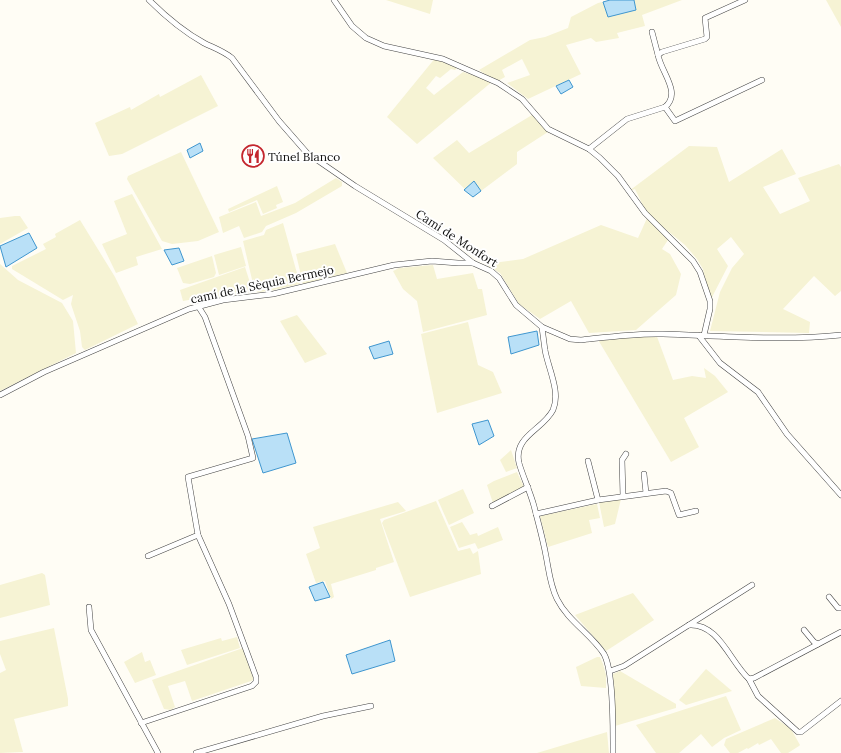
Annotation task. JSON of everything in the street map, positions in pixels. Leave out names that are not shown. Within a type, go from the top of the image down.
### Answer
[{"type":"street","name":"Camí de Monfort","points":[[149,0],[168,17],[197,38],[225,52],[232,58],[279,121],[307,153],[355,186],[444,240],[473,263],[491,271],[500,278],[516,305],[542,327],[564,337],[581,340],[641,334],[812,338],[841,335]]},
{"type":"street","points":[[334,0],[352,26],[366,38],[384,46],[444,59],[498,83],[522,99],[548,128],[589,149],[618,176],[645,213],[693,261],[700,272],[710,301],[710,309],[701,336],[720,363],[758,392],[787,434],[841,495]]},
{"type":"street","points":[[658,55],[662,52],[705,39],[707,36],[705,18],[745,0]]},
{"type":"street","points":[[589,149],[628,119],[665,107],[670,103],[673,95],[658,55],[652,32]]},
{"type":"street","points":[[665,107],[675,120],[762,80]]},
{"type":"street","name":"camí de la Sèquia Bermejo","points":[[0,395],[44,372],[198,306],[222,300],[273,294],[394,265],[432,261],[458,264],[473,263]]},
{"type":"street","points":[[141,723],[252,686],[256,682],[256,677],[229,604],[198,535],[188,478],[253,458],[248,436],[208,325],[198,306]]},
{"type":"street","points":[[542,327],[545,351],[554,386],[555,400],[553,410],[550,414],[520,444],[518,453],[519,463],[536,514],[551,586],[557,600],[572,620],[603,654],[610,671],[613,753]]},
{"type":"street","points":[[623,496],[622,460],[626,454]]},
{"type":"street","points":[[588,461],[598,500]]},
{"type":"street","points":[[644,474],[646,493]]},
{"type":"street","points":[[492,506],[528,487]]},
{"type":"street","points":[[536,514],[598,500],[666,491],[671,493],[678,515],[696,510]]},
{"type":"street","points":[[148,556],[198,535]]},
{"type":"street","points":[[610,671],[624,666],[752,585]]},
{"type":"street","points":[[829,597],[838,608],[841,608]]},
{"type":"street","points":[[89,607],[91,630],[158,753]]},
{"type":"street","points":[[689,625],[698,625],[705,628],[726,648],[750,679],[758,696],[798,732],[801,732],[841,701]]},
{"type":"street","points":[[804,630],[814,642],[818,644]]},
{"type":"street","points":[[750,679],[841,632]]},
{"type":"street","points":[[196,753],[323,716],[371,706]]},
{"type":"shaded area","points":[[386,0],[433,0],[430,14]]},
{"type":"shaded area","points":[[610,0],[682,0],[642,15],[645,26],[617,33],[619,38],[596,42],[591,38],[566,45],[581,74],[528,99],[507,83],[530,75],[522,59],[502,70],[505,77],[496,82],[479,70],[530,40],[545,37],[568,28],[571,17],[598,3]]},
{"type":"shaded area","points":[[826,0],[841,0],[841,27]]},
{"type":"shaded area","points":[[436,57],[459,66],[455,70],[451,69],[440,78],[436,76],[426,88],[434,95],[463,72],[493,81],[417,144],[387,117]]},
{"type":"shaded area","points":[[201,75],[218,106],[122,154],[109,156],[95,123],[130,107],[131,110],[159,94],[160,97]]},
{"type":"shaded area","points":[[532,115],[551,130],[517,152],[517,164],[473,197],[433,158],[457,140],[469,153]]},
{"type":"shaded area","points":[[689,146],[717,147],[729,182],[782,149],[796,174],[763,187],[780,214],[810,201],[798,178],[839,164],[841,167],[841,291],[835,296],[814,276],[783,309],[810,322],[809,333],[710,331],[720,292],[732,268],[744,254],[731,237],[717,249],[728,266],[710,301],[703,269],[697,259],[685,245],[653,219],[670,237],[662,249],[670,254],[681,274],[676,295],[636,330],[589,333],[571,301],[540,319],[519,304],[500,273],[485,264],[523,259],[601,225],[638,238],[648,216],[635,189],[629,191]]},
{"type":"shaded area","points":[[181,152],[219,232],[198,241],[172,244],[162,241],[127,179],[128,176]]},
{"type":"shaded area","points":[[336,178],[342,182],[342,186],[296,213],[266,226],[262,232],[244,238],[239,226],[223,233],[219,217],[256,202],[261,216],[295,203]]},
{"type":"shaded area","points":[[277,186],[283,202],[276,205],[277,208],[263,214],[257,200],[229,212],[228,209]]},
{"type":"shaded area","points":[[132,194],[162,249],[136,257],[138,265],[116,273],[102,244],[127,234],[114,201]]},
{"type":"shaded area","points":[[20,216],[28,228],[0,244],[0,218]]},
{"type":"shaded area","points":[[80,220],[115,277],[138,324],[85,350],[82,347],[80,331],[71,304],[73,295],[63,300],[12,269],[12,266],[46,249],[43,244],[56,237],[55,234]]},
{"type":"shaded area","points":[[283,223],[300,284],[258,292],[254,288],[243,241],[264,235],[266,230]]},
{"type":"shaded area","points":[[335,244],[347,273],[303,284],[296,254]]},
{"type":"shaded area","points":[[241,247],[246,266],[219,275],[214,255]]},
{"type":"shaded area","points":[[212,256],[216,273],[214,277],[190,284],[183,283],[177,268]]},
{"type":"shaded area","points":[[0,264],[18,280],[62,303],[73,321],[76,353],[0,391]]},
{"type":"shaded area","points":[[433,265],[437,279],[473,273],[478,289],[482,289],[487,315],[423,332],[417,301],[403,289],[393,271],[399,268]]},
{"type":"shaded area","points":[[245,267],[253,292],[223,296],[196,303],[194,299],[183,301],[180,290]]},
{"type":"shaded area","points":[[297,315],[327,354],[305,363],[280,321]]},
{"type":"shaded area","points":[[468,322],[478,365],[493,372],[502,393],[437,413],[421,334]]},
{"type":"shaded area","points":[[656,334],[673,380],[692,376],[706,378],[704,368],[715,376],[728,392],[684,418],[699,447],[671,462],[597,338]]},
{"type":"shaded area","points":[[511,450],[517,468],[506,472],[500,460]]},
{"type":"shaded area","points":[[517,472],[524,487],[493,503],[487,485]]},
{"type":"shaded area","points":[[463,489],[474,513],[449,525],[438,500]]},
{"type":"shaded area","points":[[621,499],[615,524],[604,527],[599,502]]},
{"type":"shaded area","points":[[436,501],[458,551],[470,548],[473,554],[478,551],[481,574],[410,597],[382,523],[384,520]]},
{"type":"shaded area","points":[[398,502],[406,511],[380,519],[394,562],[376,568],[376,570],[331,584],[334,597],[331,599],[325,581],[316,583],[306,554],[320,548],[313,527]]},
{"type":"shaded area","points":[[597,504],[600,518],[589,520],[592,533],[548,547],[540,516]]},
{"type":"shaded area","points":[[462,522],[470,535],[477,533],[478,536],[498,527],[503,540],[478,549],[475,543],[459,548],[450,527]]},
{"type":"shaded area","points":[[42,573],[45,575],[50,605],[0,618],[0,585]]},
{"type":"shaded area","points":[[633,593],[654,620],[606,651],[575,615]]},
{"type":"shaded area","points":[[54,628],[68,699],[68,706],[14,719],[23,752],[0,753],[0,673],[6,670],[0,654],[0,641]]},
{"type":"shaded area","points":[[237,637],[240,648],[187,665],[181,650],[221,638],[222,641]]},
{"type":"shaded area","points":[[243,648],[254,680],[192,701],[185,681],[168,686],[175,707],[171,710],[164,709],[152,680]]},
{"type":"shaded area","points":[[142,652],[145,662],[150,660],[156,675],[135,683],[124,662]]},
{"type":"shaded area","points":[[600,657],[603,664],[606,675],[606,688],[581,686],[576,667]]},
{"type":"shaded area","points":[[706,669],[732,691],[686,705],[679,700]]},
{"type":"shaded area","points":[[620,671],[676,704],[676,708],[615,726],[613,674]]},
{"type":"shaded area","points":[[726,696],[741,730],[724,738],[712,747],[701,734],[679,753],[656,753],[636,725]]},
{"type":"shaded area","points":[[775,718],[791,729],[800,745],[788,753],[781,753],[771,739],[759,745],[758,743],[738,753],[730,753],[724,745],[726,739]]},
{"type":"shaded area","points":[[607,732],[609,753],[537,753]]},
{"type":"water","points":[[610,0],[634,0],[636,10],[608,17],[603,2]]},
{"type":"water","points":[[569,80],[573,87],[561,94],[556,86]]},
{"type":"water","points":[[200,143],[203,151],[190,158],[187,150]]},
{"type":"water","points":[[474,181],[481,191],[473,197],[464,190]]},
{"type":"water","points":[[29,233],[37,248],[6,267],[0,246]]},
{"type":"water","points":[[179,248],[184,261],[172,265],[164,250]]},
{"type":"water","points":[[537,331],[539,345],[511,354],[508,337]]},
{"type":"water","points":[[389,341],[393,354],[374,359],[369,347]]},
{"type":"water","points":[[488,420],[494,436],[479,445],[472,424]]},
{"type":"water","points":[[287,433],[296,463],[263,473],[252,439]]},
{"type":"water","points":[[323,582],[330,597],[315,601],[309,587]]},
{"type":"water","points":[[390,640],[395,661],[352,674],[346,655]]},
{"type":"place","name":"Túnel Blanco","points":[[253,156]]}]
